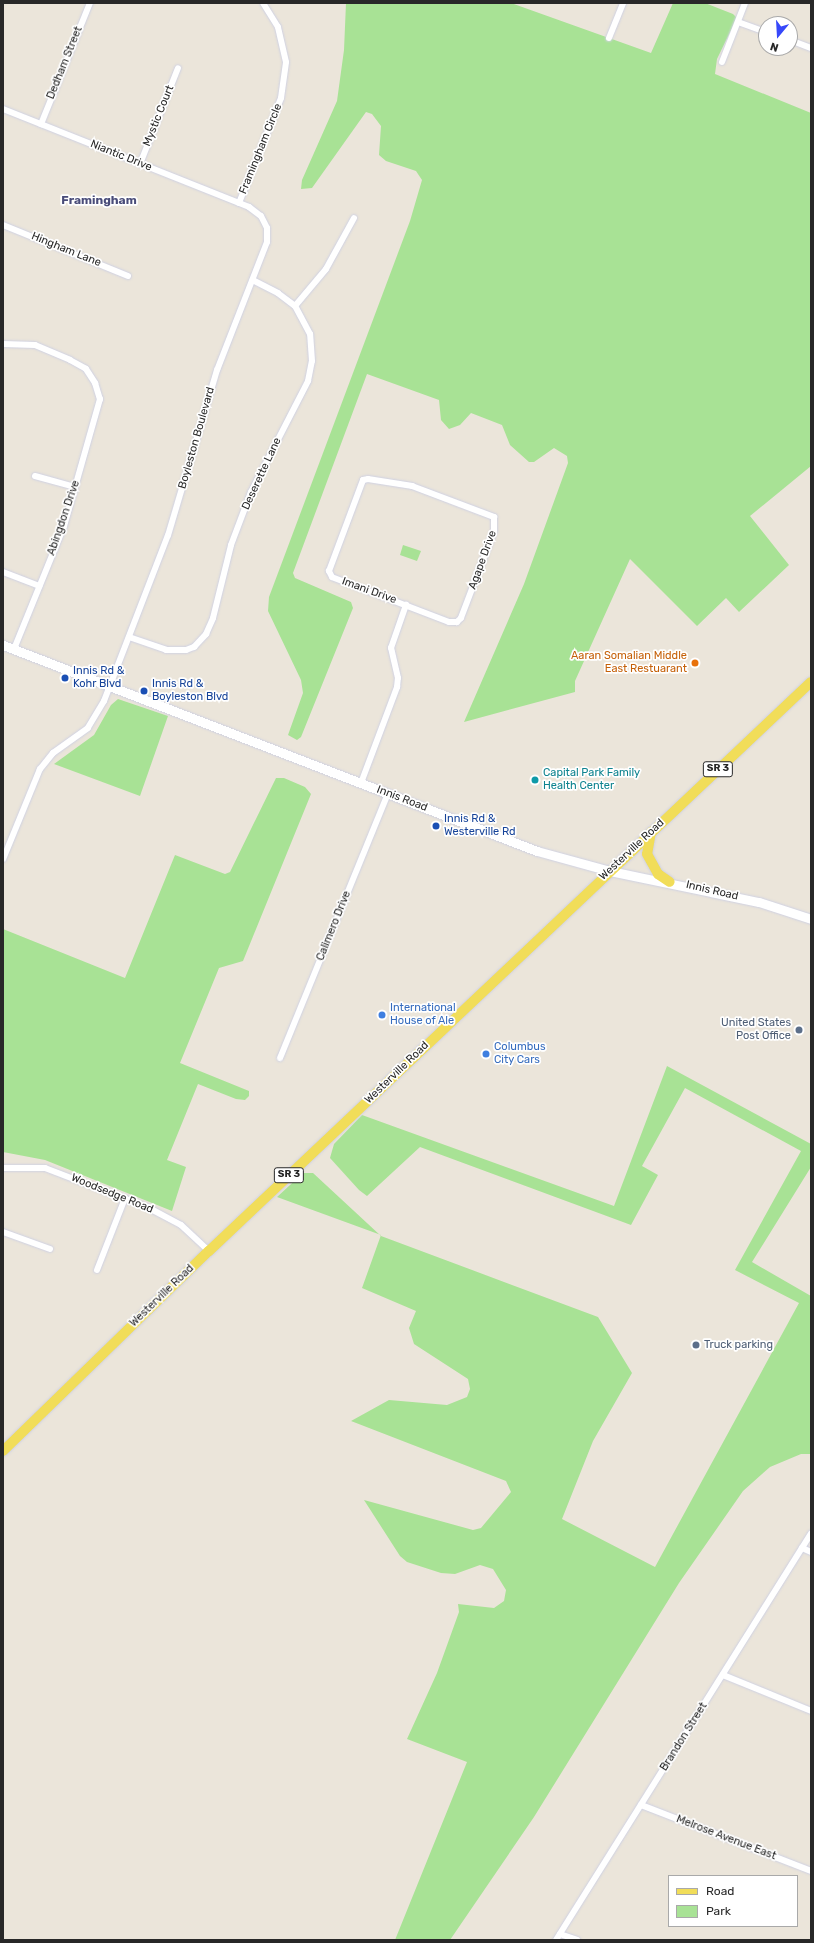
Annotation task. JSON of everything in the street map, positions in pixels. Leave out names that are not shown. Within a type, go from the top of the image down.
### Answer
[{"type":"main road","name":"Innis Road","points":[[3,645],[537,851],[610,871],[670,882],[759,902],[811,919]]},
{"type":"main road","name":"Westerville Road","points":[[3,1451],[209,1251],[811,682]]},
{"type":"main road","points":[[651,832],[647,854],[658,874],[670,882]]},
{"type":"street","name":"Dedham Street","points":[[41,124],[90,3]]},
{"type":"street","name":"Framingham Circle","points":[[239,203],[281,98],[285,70],[278,27],[263,3]]},
{"type":"street","points":[[609,38],[623,3]]},
{"type":"street","points":[[722,62],[745,3]]},
{"type":"street","points":[[738,22],[758,29]]},
{"type":"street","points":[[798,43],[811,48]]},
{"type":"street","name":"Mystic Court","points":[[140,164],[178,68]]},
{"type":"street","name":"Niantic Drive","points":[[3,109],[239,203]]},
{"type":"street","name":"Boyleston Boulevard","points":[[3,859],[40,768],[53,753],[88,728],[104,701],[108,685],[168,535],[217,370],[267,242],[267,228],[260,216],[239,203]]},
{"type":"street","points":[[295,306],[326,268],[354,218]]},
{"type":"street","name":"Hingham Lane","points":[[3,225],[128,276]]},
{"type":"street","name":"Deserette Lane","points":[[128,637],[166,650],[186,650],[194,647],[206,634],[213,618],[231,545],[251,492],[308,382],[312,361],[310,334],[295,306],[278,293],[253,280]]},
{"type":"street","name":"Abingdon Drive","points":[[3,344],[35,345],[70,360],[86,369],[95,383],[100,399],[64,526],[14,649]]},
{"type":"street","points":[[35,476],[75,487]]},
{"type":"street","name":"Imani Drive","points":[[361,784],[397,687],[398,678],[391,648],[406,605],[332,577],[329,570],[363,480],[375,481]]},
{"type":"street","name":"Agape Drive","points":[[375,481],[412,486],[490,514],[496,522],[462,618],[457,622],[449,622],[406,605]]},
{"type":"street","points":[[3,572],[39,586]]},
{"type":"street","name":"Calimero Drive","points":[[280,1058],[388,794]]},
{"type":"street","name":"Woodsedge Road","points":[[3,1168],[45,1168],[125,1198],[149,1208],[181,1225],[209,1251]]},
{"type":"street","points":[[97,1270],[125,1198]]},
{"type":"street","points":[[3,1232],[50,1249]]},
{"type":"street","name":"Brandon Street","points":[[556,1940],[811,1533]]},
{"type":"street","points":[[802,1548],[811,1552]]},
{"type":"street","points":[[723,1675],[811,1711]]},
{"type":"street","name":"Melrose Avenue East","points":[[641,1805],[811,1871]]},
{"type":"street","points":[[560,1934],[577,1940]]},
{"type":"green space","points":[[346,3],[511,3],[651,53],[673,3],[705,3],[733,14],[737,18],[717,59],[715,74],[811,113],[811,466],[750,516],[789,565],[739,612],[726,598],[697,626],[630,559],[575,681],[575,692],[464,722],[524,584],[568,463],[567,456],[554,448],[534,462],[529,462],[510,445],[502,425],[471,413],[460,425],[449,429],[441,420],[439,400],[367,374],[293,573],[295,578],[351,602],[353,608],[301,737],[297,740],[288,735],[303,693],[301,680],[268,611],[269,597],[410,221],[422,180],[416,171],[386,161],[379,155],[381,126],[372,114],[366,112],[312,188],[301,189],[302,180],[337,101],[344,50]]},
{"type":"green space","points":[[403,545],[421,551],[417,561],[400,555]]},
{"type":"green space","points":[[118,699],[168,716],[140,796],[54,764],[94,735],[111,705]]},
{"type":"green space","points":[[276,778],[284,778],[305,787],[311,794],[243,961],[219,968],[180,1063],[249,1091],[249,1096],[245,1100],[236,1099],[198,1084],[167,1160],[186,1167],[172,1211],[45,1160],[3,1152],[3,929],[125,978],[175,855],[225,874],[230,872]]},
{"type":"green space","points":[[667,1066],[811,1144],[811,1167],[752,1262],[811,1296],[811,1454],[801,1454],[770,1467],[743,1491],[679,1583],[534,1817],[450,1940],[395,1940],[467,1762],[407,1739],[437,1673],[459,1612],[458,1604],[494,1608],[504,1601],[506,1590],[493,1569],[480,1565],[455,1574],[441,1573],[407,1562],[400,1556],[364,1500],[473,1530],[481,1528],[511,1492],[506,1481],[351,1421],[389,1400],[447,1405],[467,1397],[470,1389],[468,1379],[414,1344],[409,1328],[416,1311],[362,1288],[381,1236],[598,1317],[632,1373],[593,1441],[562,1519],[655,1567],[799,1303],[735,1270],[801,1151],[685,1088],[642,1166],[658,1175],[631,1225],[420,1147],[367,1196],[359,1190],[330,1158],[334,1144],[362,1115],[614,1206]]},
{"type":"green space","points":[[303,1173],[313,1173],[379,1234],[277,1197]]},
{"type":"place","name":"Aaran Somalian Middle East Restuarant","points":[[695,663]]},
{"type":"place","name":"Innis Rd & Kohr Blvd","points":[[65,678]]},
{"type":"place","name":"Innis Rd & Boyleston Blvd","points":[[144,691]]},
{"type":"place","name":"Capital Park Family Health Center","points":[[535,780]]},
{"type":"place","name":"Innis Rd & Westerville Rd","points":[[436,826]]},
{"type":"place","name":"International House of Ale","points":[[382,1015]]},
{"type":"place","name":"United States Post Office","points":[[799,1030]]},
{"type":"place","name":"Columbus City Cars","points":[[486,1054]]},
{"type":"place","name":"Truck parking","points":[[696,1345]]},
{"type":"district","name":"Framingham","points":[[99,201]]}]
